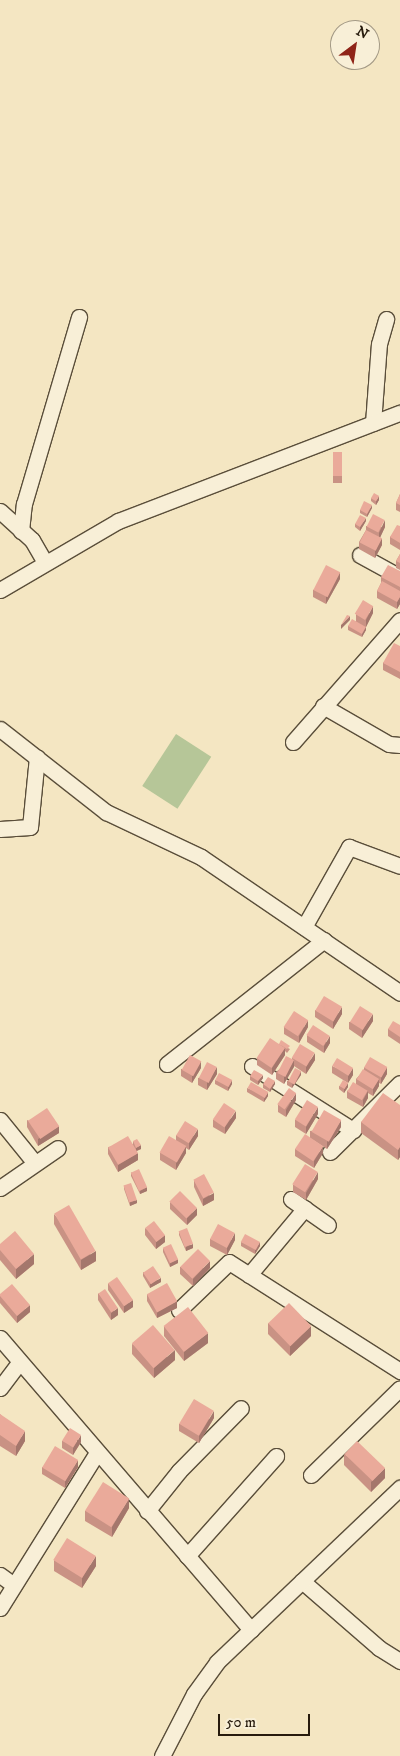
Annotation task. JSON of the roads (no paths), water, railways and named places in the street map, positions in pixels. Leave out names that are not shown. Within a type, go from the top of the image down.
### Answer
[{"type":"street","points":[[22,531],[24,504],[79,318]]},
{"type":"street","points":[[374,423],[379,344],[386,319]]},
{"type":"street","points":[[0,590],[44,561],[118,521],[400,412]]},
{"type":"street","points":[[0,511],[22,531],[44,561]]},
{"type":"street","points":[[360,555],[400,576]]},
{"type":"street","points":[[293,742],[371,648],[398,629]]},
{"type":"street","points":[[323,706],[389,744],[400,745]]},
{"type":"street","points":[[0,730],[106,812],[201,857],[400,993]]},
{"type":"street","points":[[0,829],[30,827],[37,757]]},
{"type":"street","points":[[304,927],[349,847],[400,866]]},
{"type":"street","points":[[167,1064],[324,940]]},
{"type":"street","points":[[252,1066],[353,1130]]},
{"type":"street","points":[[330,1152],[400,1083]]},
{"type":"street","points":[[0,1120],[35,1163]]},
{"type":"street","points":[[0,1188],[58,1148]]},
{"type":"street","points":[[291,1199],[328,1225]]},
{"type":"street","points":[[249,1274],[305,1208]]},
{"type":"street","points":[[179,1310],[229,1262],[400,1371]]},
{"type":"street","points":[[0,1338],[19,1363],[251,1630]]},
{"type":"street","points":[[0,1388],[19,1363]]},
{"type":"street","points":[[310,1475],[400,1388]]},
{"type":"street","points":[[147,1511],[179,1471],[241,1408]]},
{"type":"street","points":[[0,1608],[97,1453]]},
{"type":"street","points":[[187,1556],[276,1456]]},
{"type":"street","points":[[162,1756],[194,1694],[217,1662],[400,1488]]},
{"type":"street","points":[[0,1576],[14,1585]]},
{"type":"street","points":[[302,1580],[379,1648],[400,1661]]}]
